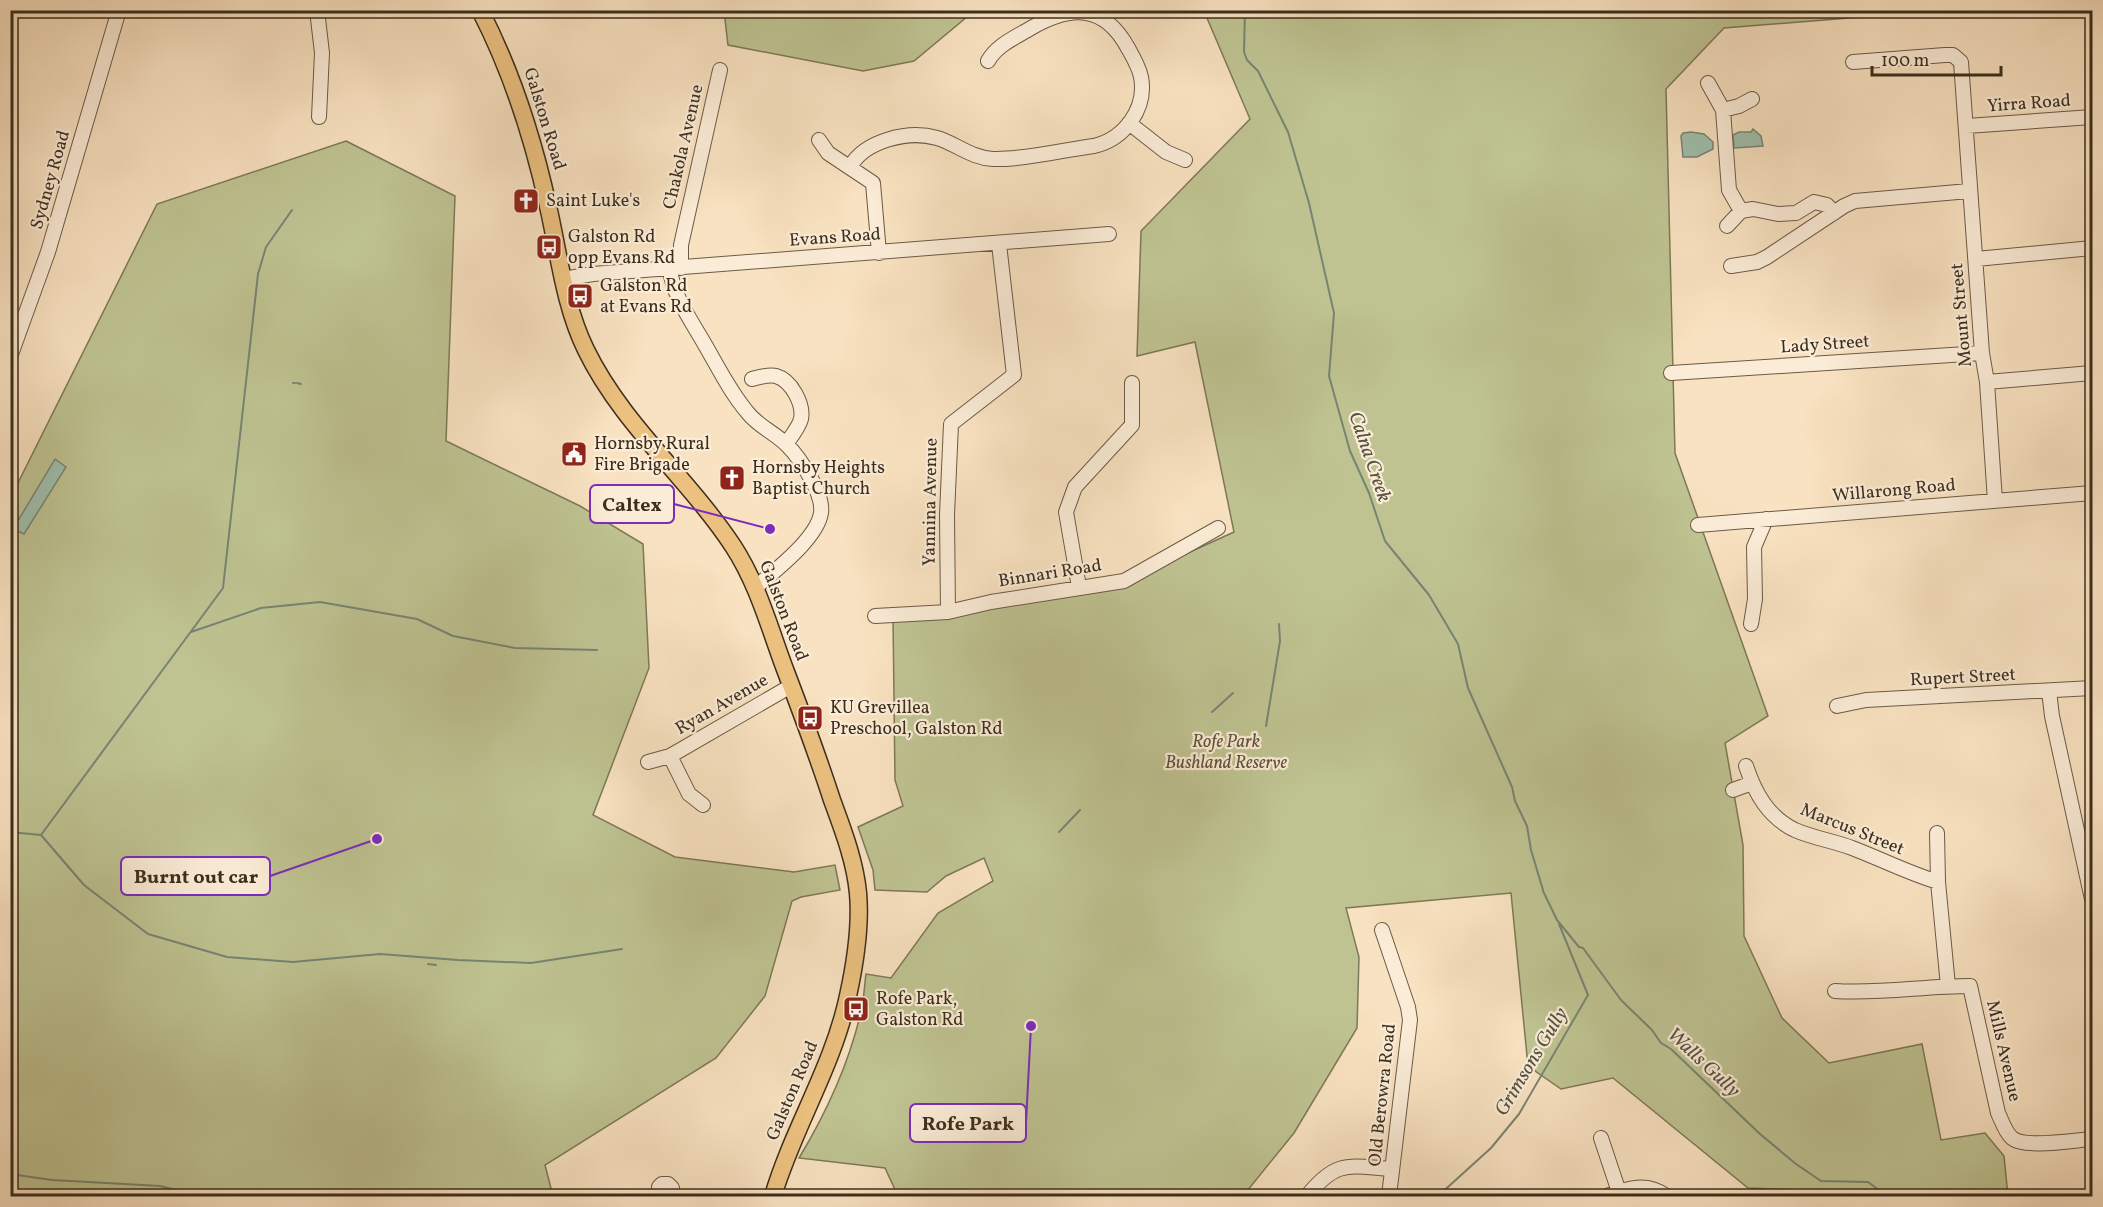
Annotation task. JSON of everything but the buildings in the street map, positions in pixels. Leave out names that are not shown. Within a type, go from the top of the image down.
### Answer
[{"type":"main road","name":"Galston Road","points":[[480,10],[497,42],[518,96],[543,185],[572,315],[594,367],[620,405],[724,533],[743,561],[792,686],[851,858],[858,894],[858,924],[849,995],[839,1028],[788,1153],[773,1197]]},
{"type":"street","name":"Sydney Road","points":[[10,357],[51,244],[119,10]]},
{"type":"street","points":[[317,10],[322,53],[319,117]]},
{"type":"street","points":[[850,167],[863,152],[880,142],[921,135],[933,137],[972,155],[994,159],[1101,144],[1120,133],[1130,123],[1141,97],[1139,70],[1119,33],[1098,13],[1075,13],[1048,18],[1002,45],[988,61]]},
{"type":"street","name":"Mount Street","points":[[1852,62],[1953,55],[1961,62],[1995,501]]},
{"type":"street","name":"Chakola Avenue","points":[[720,70],[676,268],[675,291],[737,399],[750,416],[786,444],[806,470],[817,493],[821,512],[816,527],[790,558],[755,588]]},
{"type":"street","points":[[1708,83],[1723,111],[1729,190],[1741,212]]},
{"type":"street","points":[[1723,111],[1752,99]]},
{"type":"street","name":"Yirra Road","points":[[1967,126],[2092,117]]},
{"type":"street","points":[[1130,123],[1166,152],[1185,160]]},
{"type":"street","points":[[819,140],[828,153],[868,178],[874,185],[879,253]]},
{"type":"street","points":[[1731,266],[1757,262],[1767,257],[1855,201],[1970,191]]},
{"type":"street","points":[[1727,226],[1741,212],[1753,209],[1778,214],[1796,213],[1814,202],[1827,205],[1834,213]]},
{"type":"street","name":"Evans Road","points":[[563,279],[593,274],[1109,234]]},
{"type":"street","name":"Yannina Avenue","points":[[948,612],[947,515],[951,424],[1014,375],[999,244]]},
{"type":"street","points":[[1976,259],[2092,248]]},
{"type":"street","name":"Lady Street","points":[[1671,373],[1982,353]]},
{"type":"street","points":[[1987,382],[2092,373]]},
{"type":"street","points":[[752,379],[777,376],[798,396],[801,418],[786,444]]},
{"type":"street","points":[[1079,587],[1066,512],[1075,487],[1132,424],[1132,383]]},
{"type":"street","name":"Willarong Road","points":[[1698,525],[2092,493]]},
{"type":"street","points":[[1751,624],[1755,599],[1754,547],[1766,519]]},
{"type":"street","name":"Binnari Road","points":[[875,616],[948,612],[991,602],[1124,581],[1218,528]]},
{"type":"street","name":"Ryan Avenue","points":[[648,762],[670,756],[792,686]]},
{"type":"street","name":"Rupert Street","points":[[1837,706],[1866,700],[2092,688]]},
{"type":"street","points":[[2049,691],[2052,716],[2086,846],[2092,899]]},
{"type":"street","name":"Ryan Avenue","points":[[670,756],[689,794],[703,805]]},
{"type":"street","name":"Marcus Street","points":[[1746,766],[1755,791],[1771,813],[1795,830],[1853,848],[1909,873],[1938,882]]},
{"type":"street","points":[[1733,790],[1752,783]]},
{"type":"street","points":[[1936,833],[1938,882],[1948,986]]},
{"type":"street","name":"Old Berowra Road","points":[[1382,930],[1408,1007],[1410,1020],[1389,1197]]},
{"type":"street","name":"Mills Avenue","points":[[1835,991],[1865,993],[1948,986],[1970,987],[1998,1113],[2007,1133],[2014,1140],[2027,1144],[2092,1139]]},
{"type":"street","points":[[1601,1138],[1613,1194],[1647,1187],[1666,1197]]},
{"type":"street","points":[[1308,1197],[1326,1175],[1340,1168],[1358,1166],[1392,1169]]},
{"type":"street","points":[[662,1197],[659,1194],[659,1187],[662,1184],[672,1188],[673,1197]]},
{"type":"green space","points":[[724,10],[974,11],[914,61],[863,71],[728,45]]},
{"type":"green space","name":"Rofe Park Bushland Reserve","points":[[1204,11],[1936,11],[1724,28],[1666,89],[1675,453],[1768,716],[1725,743],[1743,845],[1744,936],[1782,1018],[1829,1063],[1922,1044],[1941,1140],[1985,1133],[2004,1156],[2008,1196],[1848,1196],[1842,1192],[1748,1188],[1613,1078],[1561,1089],[1528,1066],[1511,893],[1346,908],[1359,957],[1357,1028],[1294,1133],[1243,1196],[898,1196],[885,1168],[799,1158],[827,1107],[849,1053],[861,1011],[866,974],[891,978],[938,913],[993,881],[984,858],[946,876],[927,892],[875,890],[873,870],[858,827],[903,806],[895,780],[893,617],[1124,582],[1234,532],[1195,342],[1137,356],[1141,231],[1250,119]]},
{"type":"green space","points":[[346,141],[455,196],[446,441],[580,506],[643,544],[649,668],[593,815],[675,857],[794,872],[835,865],[840,890],[801,897],[792,901],[765,996],[716,1058],[545,1165],[553,1196],[11,1196],[10,499],[157,204]]},
{"type":"shaded area","points":[[1753,129],[1761,136],[1763,146],[1734,148],[1733,135],[1739,132],[1751,132]]},
{"type":"shaded area","points":[[1683,133],[1704,134],[1713,142],[1713,149],[1697,157],[1683,157],[1681,136]]},
{"type":"shaded area","points":[[55,459],[66,467],[24,534],[13,529]]},
{"type":"waterway","name":"Calna Creek","points":[[1245,10],[1244,52],[1247,60],[1258,71],[1288,132],[1309,203],[1334,313],[1329,376],[1350,451],[1369,493],[1385,541],[1429,595],[1458,644],[1468,688],[1527,826],[1531,850],[1543,890]]},
{"type":"waterway","points":[[10,832],[41,835],[223,588],[258,274],[266,247],[292,210]]},
{"type":"waterway","points":[[297,383],[301,384]]},
{"type":"waterway","points":[[191,632],[261,608],[320,602],[417,619],[453,636],[515,648],[597,650]]},
{"type":"waterway","points":[[1266,726],[1280,641],[1279,624]]},
{"type":"waterway","points":[[1212,712],[1233,693]]},
{"type":"waterway","points":[[1059,832],[1080,810]]},
{"type":"waterway","points":[[41,835],[84,885],[148,934],[227,957],[293,962],[380,954],[531,963],[622,949]]},
{"type":"waterway","name":"Walls Gully","points":[[1543,891],[1557,920],[1579,947],[1583,948],[1621,1000],[1652,1030],[1661,1043],[1671,1049],[1760,1134],[1821,1181],[1868,1182],[1887,1196]]},
{"type":"waterway","name":"Grimsons Gully","points":[[1438,1196],[1491,1148],[1519,1114],[1588,995],[1559,924]]},
{"type":"waterway","points":[[428,964],[436,965]]},
{"type":"waterway","points":[[10,1174],[52,1180],[160,1186],[201,1196]]},
{"type":"place","name":"Saint Luke's","points":[[526,201]]},
{"type":"place","name":"Galston Rd opp Evans Rd","points":[[549,247]]},
{"type":"place","name":"Galston Rd at Evans Rd","points":[[580,296]]},
{"type":"place","name":"Hornsby Rural Fire Brigade","points":[[574,454]]},
{"type":"place","name":"Hornsby Heights Baptist Church","points":[[732,478]]},
{"type":"place","name":"Caltex","points":[[770,529]]},
{"type":"place","name":"KU Grevillea Preschool, Galston Rd","points":[[810,718]]},
{"type":"place","name":"Burnt out car","points":[[377,839]]},
{"type":"place","name":"Rofe Park, Galston Rd","points":[[856,1009]]},
{"type":"place","name":"Rofe Park","points":[[1031,1026]]}]
